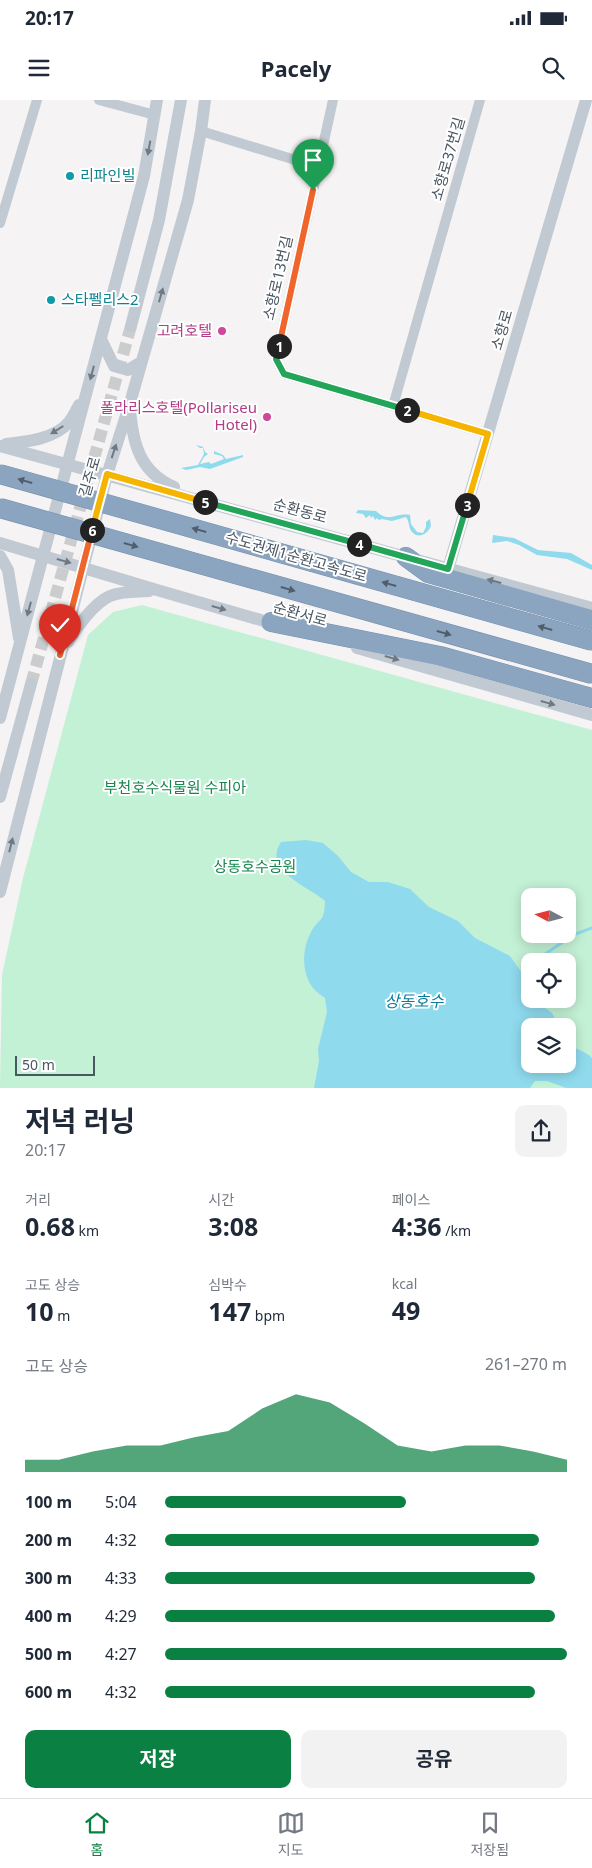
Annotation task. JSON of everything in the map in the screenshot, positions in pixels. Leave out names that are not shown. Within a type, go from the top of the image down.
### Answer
[{"type":"highway","name":"수도권제1순환고속도로","points":[[0,474],[592,641]]},
{"type":"highway","points":[[0,508],[592,674]]},
{"type":"highway","points":[[406,557],[428,573],[592,620]]},
{"type":"highway","points":[[271,622],[440,656],[592,698]]},
{"type":"street","points":[[0,223],[37,100]]},
{"type":"street","points":[[99,100],[155,115]]},
{"type":"street","name":"길주로","points":[[0,718],[144,176],[157,100]]},
{"type":"street","points":[[131,326],[159,220],[181,100]]},
{"type":"street","name":"길주로","points":[[0,892],[107,474],[130,403],[188,200],[205,100]]},
{"type":"street","points":[[201,131],[318,167],[333,100]]},
{"type":"street","name":"소향로37번길","points":[[393,406],[480,100]]},
{"type":"street","name":"소향로","points":[[448,569],[586,100]]},
{"type":"street","name":"소향로13번길","points":[[318,167],[276,359],[284,374],[488,434]]},
{"type":"street","points":[[101,339],[114,366],[128,370],[141,362]]},
{"type":"street","points":[[0,445],[26,442],[48,436],[68,424],[87,392]]},
{"type":"street","points":[[130,403],[134,438],[144,463],[162,482],[211,503]]},
{"type":"street","name":"순환동로","points":[[0,445],[592,608]]},
{"type":"street","name":"순환서로","points":[[0,543],[592,715]]},
{"type":"street","points":[[0,556],[8,570],[20,642]]},
{"type":"street","points":[[60,655],[75,629],[85,617],[108,597],[122,592],[157,590]]},
{"type":"street","points":[[0,797],[31,684]]},
{"type":"green space","name":"상동호수공원","points":[[142,605],[592,730],[592,1088],[0,1088],[2,975],[23,878],[88,635],[113,612]]},
{"type":"water","points":[[196,445],[203,447],[208,454],[200,464],[209,462],[211,464],[224,459],[222,456],[214,454],[214,451],[223,455],[226,459],[243,455],[243,457],[210,469],[200,467],[186,470],[181,468],[198,465],[204,454],[203,448]]},
{"type":"water","points":[[358,510],[376,511],[385,517],[410,515],[411,524],[417,532],[423,533],[426,522],[430,519],[431,526],[426,533],[418,535],[412,532],[406,517],[392,521],[379,520],[377,518],[375,520],[373,516],[371,518],[370,515],[366,518],[363,514],[356,513]]},
{"type":"water","points":[[493,535],[514,538],[538,550],[571,553],[592,565],[592,570],[567,559],[537,555],[507,541],[492,543]]},
{"type":"water","name":"상동호수","points":[[306,840],[323,843],[338,856],[351,872],[369,882],[388,882],[410,889],[429,907],[458,921],[475,938],[510,956],[521,972],[521,1008],[545,1008],[555,1018],[521,1018],[521,1073],[576,1073],[576,1048],[592,1058],[592,1088],[566,1088],[547,1081],[535,1081],[530,1088],[314,1088],[319,1061],[318,1049],[327,1012],[325,998],[309,982],[304,960],[311,932],[323,917],[325,901],[290,877],[282,869],[277,861],[277,852],[281,842]]},
{"type":"waterway","points":[[547,953],[573,935],[592,928]]},
{"type":"tunnel","points":[[31,684],[131,326]]},
{"type":"place","name":"리파인빌","points":[[70,176]]},
{"type":"place","name":"스타펠리스2","points":[[51,300]]},
{"type":"place","name":"고려호텔","points":[[222,331]]},
{"type":"place","name":"폴라리스호텔(Pollariseu Hotel)","points":[[267,417]]},
{"type":"route","points":[[60,655],[107,474],[448,569],[488,434],[284,374],[276,359],[313,190]]},
{"type":"park label","name":"부천호수식물원 수피아","points":[[175,788]]}]
